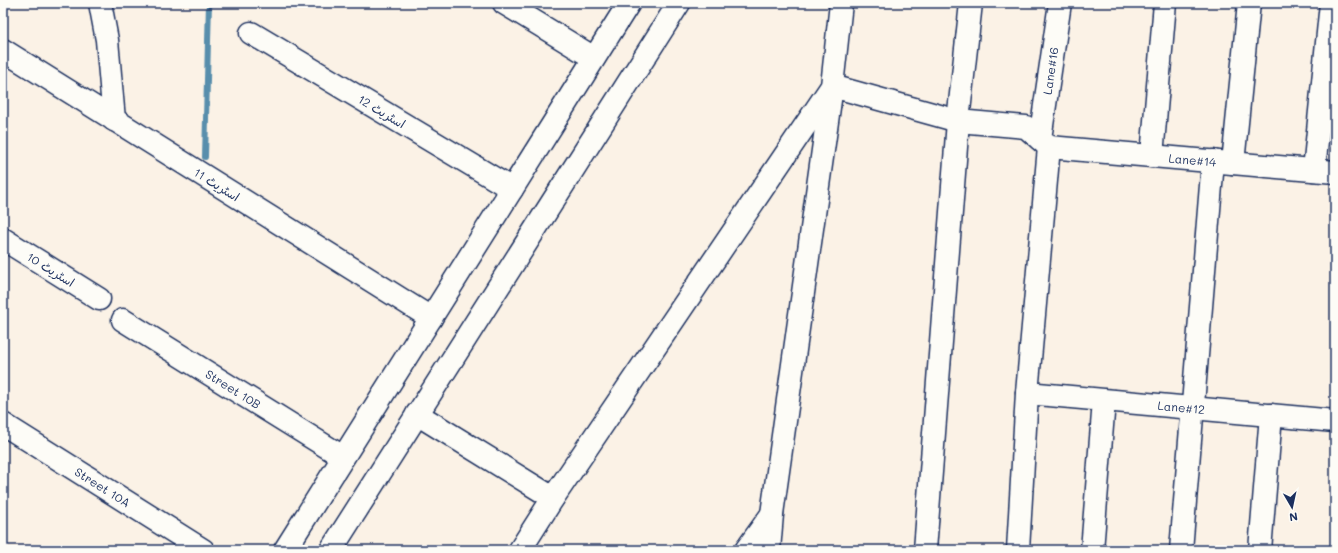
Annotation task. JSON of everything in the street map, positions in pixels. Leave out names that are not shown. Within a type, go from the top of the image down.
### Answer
[{"type":"street","points":[[100,3],[106,40],[114,120]]},
{"type":"street","points":[[504,3],[594,58]]},
{"type":"street","points":[[285,550],[629,3]]},
{"type":"street","points":[[331,550],[679,3]]},
{"type":"street","points":[[769,550],[772,514],[832,86],[841,3]]},
{"type":"street","points":[[925,550],[958,121],[971,3]]},
{"type":"street","name":"Lane#16","points":[[1018,550],[1027,393],[1045,143],[1060,3]]},
{"type":"street","points":[[1152,156],[1165,3]]},
{"type":"street","points":[[1181,550],[1193,409],[1223,162],[1249,3]]},
{"type":"street","points":[[1325,171],[1332,3]]},
{"type":"street","name":"اسٹریٹ 12","points":[[251,33],[512,188]]},
{"type":"street","name":"اسٹریٹ 11","points":[[3,50],[431,318]]},
{"type":"street","points":[[832,86],[958,121],[1026,127],[1045,143]]},
{"type":"street","points":[[520,550],[553,498],[832,86]]},
{"type":"street","name":"Lane#14","points":[[1045,143],[1152,156],[1325,171]]},
{"type":"street","name":"اسٹریٹ 10","points":[[3,239],[99,299]]},
{"type":"street","name":"Street 10B","points":[[123,320],[343,457]]},
{"type":"street","name":"Lane#12","points":[[1027,393],[1335,421]]},
{"type":"street","points":[[1092,550],[1104,401]]},
{"type":"street","points":[[417,414],[553,498]]},
{"type":"street","points":[[1260,550],[1271,415]]},
{"type":"street","name":"Street 10A","points":[[3,424],[203,550]]},
{"type":"street","points":[[746,550],[772,514]]},
{"type":"waterway","points":[[205,157],[209,3]]}]
